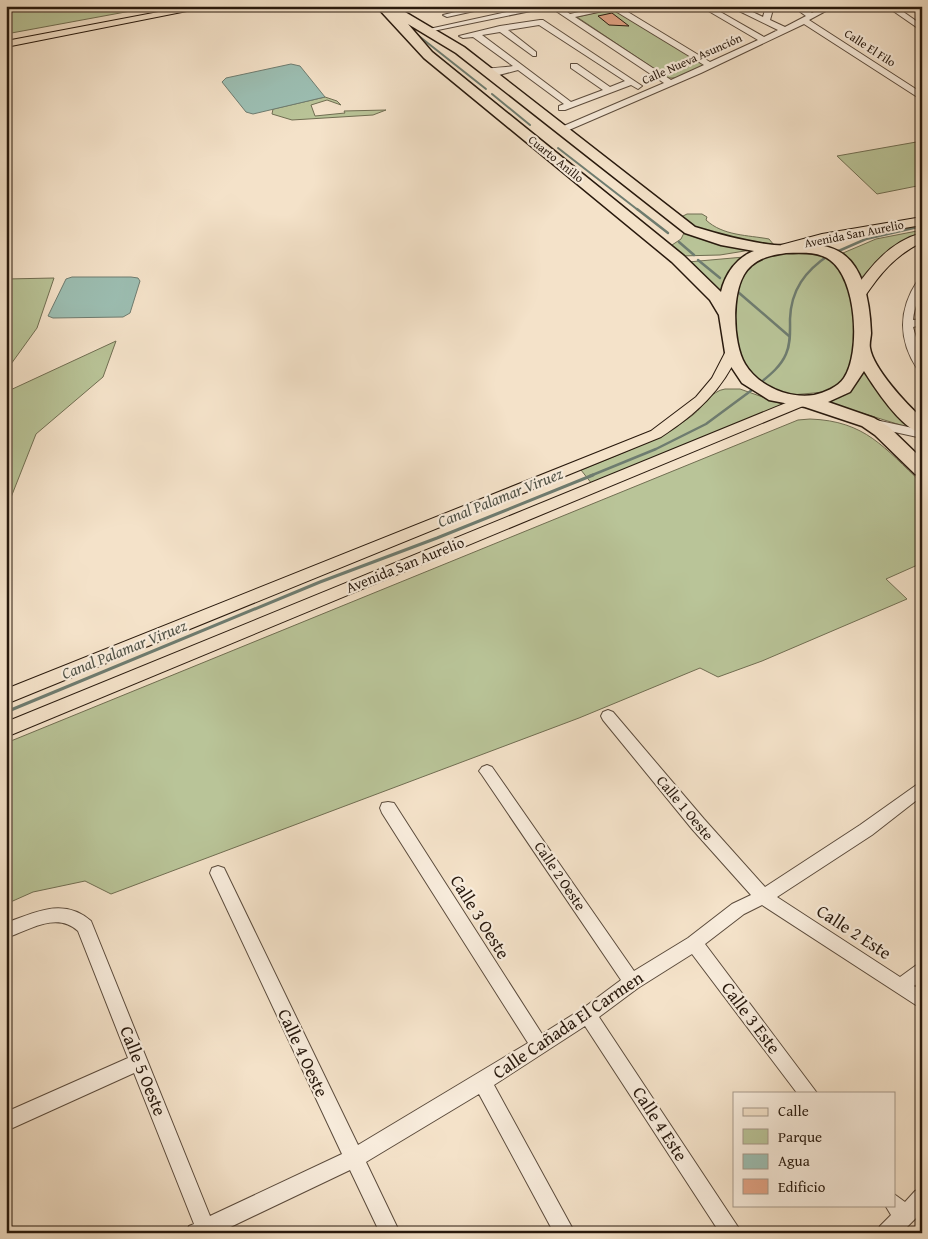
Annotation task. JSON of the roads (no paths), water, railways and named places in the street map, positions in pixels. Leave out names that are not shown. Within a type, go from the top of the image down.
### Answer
[{"type":"highway","name":"Cuarto Anillo","points":[[389,6],[460,50],[690,230],[705,235],[779,248]]},
{"type":"highway","points":[[404,6],[460,50]]},
{"type":"highway","name":"Cuarto Anillo","points":[[377,8],[428,55],[648,234],[703,282],[717,297],[727,314]]},
{"type":"highway","points":[[483,98],[488,93],[494,91],[512,91]]},
{"type":"highway","points":[[648,234],[660,238],[672,236],[679,231],[680,223]]},
{"type":"highway","points":[[805,401],[829,396],[851,382],[857,372],[861,348],[861,318],[858,296],[851,277],[840,260],[820,250],[779,248],[756,255],[738,271],[728,292],[727,314],[732,352],[743,374],[760,388],[868,422],[882,431],[922,470]]},
{"type":"highway","points":[[861,348],[879,382],[892,400],[922,428]]},
{"type":"main road","points":[[6,38],[184,6]]},
{"type":"main road","points":[[6,44],[207,6]]},
{"type":"main road","name":"Avenida San Aurelio","points":[[779,248],[822,238],[922,221]]},
{"type":"main road","name":"Avenida San Aurelio","points":[[858,296],[870,274],[882,261],[922,237]]},
{"type":"main road","name":"Avenida San Aurelio","points":[[6,730],[656,434],[690,412],[714,387],[725,369],[732,352]]},
{"type":"main road","name":"Avenida San Aurelio","points":[[6,697],[358,569],[805,401]]},
{"type":"street","points":[[433,29],[547,6]]},
{"type":"street","points":[[553,6],[670,83]]},
{"type":"street","points":[[704,6],[764,40]]},
{"type":"street","points":[[732,6],[785,30]]},
{"type":"street","points":[[766,22],[770,6]]},
{"type":"street","name":"Calle El Filo","points":[[796,6],[808,19],[922,97]]},
{"type":"street","name":"Calle Nueva Asunción","points":[[562,130],[709,66],[808,19],[831,6]]},
{"type":"street","points":[[890,6],[922,29]]},
{"type":"street","points":[[447,16],[485,7],[494,17]]},
{"type":"street","points":[[569,16],[612,7],[709,66]]},
{"type":"street","points":[[463,36],[540,22],[634,84],[609,90],[560,109]]},
{"type":"street","points":[[500,28],[533,54]]},
{"type":"street","points":[[474,34],[570,105]]},
{"type":"street","points":[[574,66],[609,90]]},
{"type":"street","points":[[486,71],[500,72],[520,68]]},
{"type":"street","points":[[498,80],[503,74],[520,68]]},
{"type":"street","points":[[922,282],[911,300],[906,325],[912,352],[922,368]]},
{"type":"street","points":[[906,325],[922,322]]},
{"type":"street","points":[[868,422],[922,434]]},
{"type":"street","name":"Calle 1 Oeste","points":[[608,716],[698,824],[763,897]]},
{"type":"street","name":"Calle 2 Oeste","points":[[487,771],[632,982]]},
{"type":"street","name":"Calle Cañada El Carmen","points":[[203,1231],[353,1159],[482,1082],[588,1015],[632,982],[694,943],[738,909],[763,897],[866,830],[922,787]]},
{"type":"street","name":"Calle 3 Oeste","points":[[388,808],[540,1045]]},
{"type":"street","name":"Calle 4 Oeste","points":[[218,873],[390,1233]]},
{"type":"street","name":"Calle 2 Este","points":[[763,897],[922,1001]]},
{"type":"street","name":"Calle 5 Oeste","points":[[6,931],[52,914],[72,915],[85,926],[203,1231]]},
{"type":"street","name":"Calle 3 Este","points":[[694,943],[807,1092]]},
{"type":"street","points":[[901,988],[922,969]]},
{"type":"street","name":"Calle 4 Este","points":[[588,1015],[732,1233]]},
{"type":"street","points":[[6,1122],[139,1062]]},
{"type":"street","points":[[482,1082],[565,1233]]},
{"type":"street","points":[[888,1233],[899,1210],[922,1198]]},
{"type":"water","points":[[291,64],[300,66],[325,97],[253,114],[246,112],[222,82],[226,78]]},
{"type":"water","points":[[72,277],[138,278],[140,281],[130,313],[123,317],[53,318],[48,316],[66,279]]},
{"type":"waterway","points":[[397,6],[406,14]]},
{"type":"waterway","points":[[415,33],[486,89]]},
{"type":"waterway","points":[[492,94],[530,125]]},
{"type":"waterway","points":[[558,148],[638,210]]},
{"type":"waterway","points":[[637,209],[668,233]]},
{"type":"waterway","name":"Canal Palamar Viruez","points":[[834,253],[866,239],[922,226]]},
{"type":"waterway","points":[[679,242],[694,255]]},
{"type":"waterway","name":"Canal Palamar Viruez","points":[[760,383],[778,366],[788,350],[791,309],[796,290],[806,275],[829,255]]},
{"type":"waterway","points":[[698,260],[720,278]]},
{"type":"waterway","points":[[738,292],[789,336]]},
{"type":"waterway","name":"Canal Palamar Viruez","points":[[590,476],[656,449],[706,424],[756,387]]},
{"type":"waterway","name":"Canal Palamar Viruez","points":[[6,712],[320,582],[437,538],[593,475]]}]
